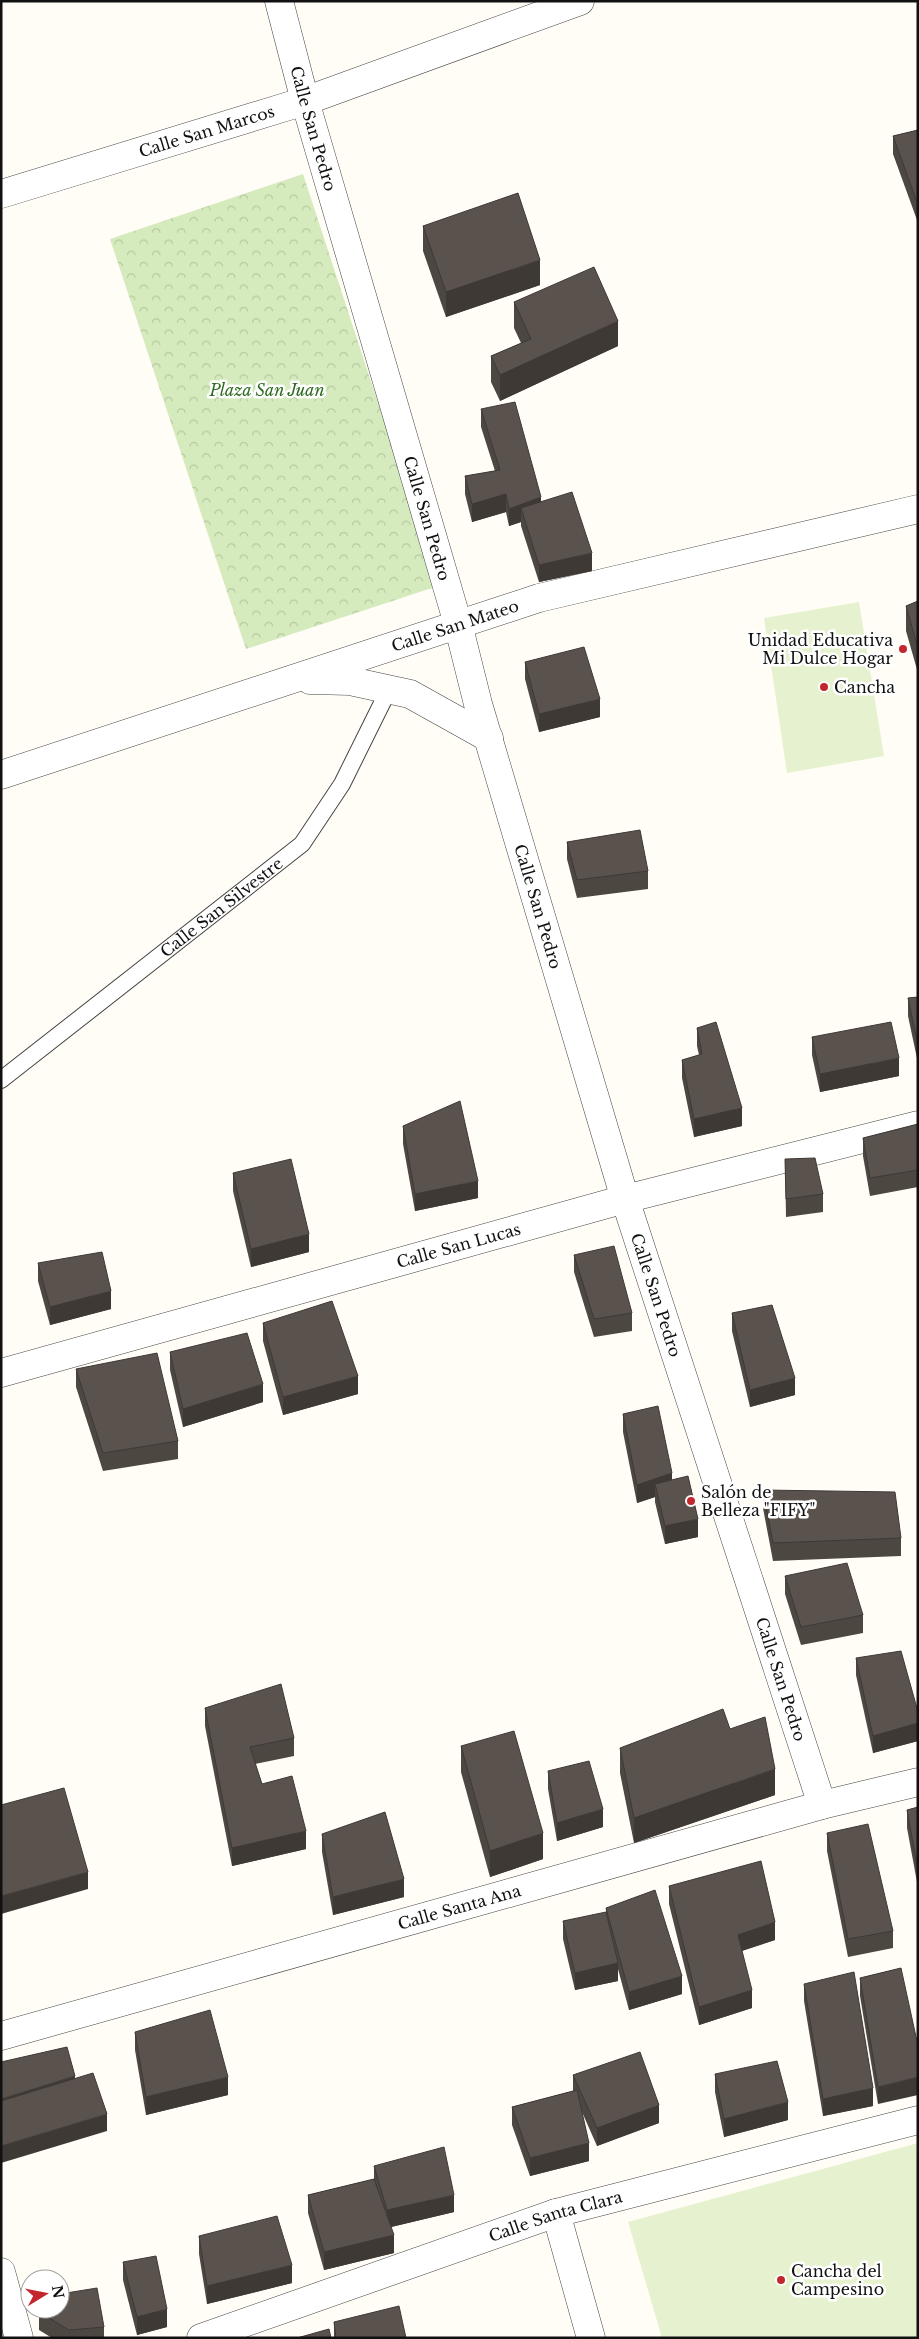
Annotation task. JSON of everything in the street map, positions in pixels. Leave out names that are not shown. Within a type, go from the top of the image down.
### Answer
[{"type":"street","name":"Calle San Pedro","points":[[279,1],[305,101],[458,624],[489,738],[625,1199],[822,1806]]},
{"type":"street","name":"Calle San Marcos","points":[[1,194],[305,101],[580,1]]},
{"type":"street","name":"Calle San Mateo","points":[[1,775],[539,598],[918,509]]},
{"type":"street","points":[[290,679],[350,681],[410,694],[489,738]]},
{"type":"street","name":"Calle San Lucas","points":[[1,1373],[625,1199],[918,1125]]},
{"type":"street","name":"Calle Santa Ana","points":[[1,2036],[822,1806],[918,1782]]},
{"type":"street","name":"Calle Santa Clara","points":[[202,2338],[556,2213],[918,2120]]},
{"type":"street","points":[[556,2213],[591,2338]]},
{"type":"street","points":[[1,2272],[19,2338]]},
{"type":"lane","name":"Calle San Silvestre","points":[[1,1080],[302,844],[342,784],[389,689]]},
{"type":"green space","name":"Plaza San Juan","points":[[303,174],[438,586],[246,649],[110,239]]},
{"type":"green space","name":"Cancha","points":[[859,602],[884,756],[787,773],[764,618]]},
{"type":"green space","name":"Cancha del Campesino","points":[[918,2143],[918,2338],[662,2338],[628,2222]]},
{"type":"building","points":[[918,130],[918,202],[917,202],[893,136]]},
{"type":"building","points":[[518,193],[540,260],[446,292],[423,226]]},
{"type":"building","points":[[594,267],[618,321],[500,375],[491,356],[531,339],[514,302]]},
{"type":"building","points":[[515,402],[541,497],[509,509],[506,494],[472,504],[465,476],[500,470],[481,409]]},
{"type":"building","points":[[572,492],[592,553],[539,565],[521,508]]},
{"type":"building","points":[[918,601],[918,648],[906,606]]},
{"type":"building","points":[[584,647],[600,699],[539,714],[525,662]]},
{"type":"building","points":[[640,830],[648,871],[577,880],[567,842]]},
{"type":"building","points":[[918,997],[918,1045],[908,998]]},
{"type":"building","points":[[716,1022],[742,1108],[694,1119],[682,1060],[702,1054],[697,1028]]},
{"type":"building","points":[[891,1022],[899,1058],[820,1074],[812,1037]]},
{"type":"building","points":[[460,1101],[478,1181],[415,1194],[403,1126]]},
{"type":"building","points":[[918,1124],[918,1170],[870,1178],[863,1138]]},
{"type":"building","points":[[815,1158],[823,1194],[786,1199],[785,1159]]},
{"type":"building","points":[[291,1159],[309,1234],[251,1249],[233,1173]]},
{"type":"building","points":[[614,1246],[632,1313],[594,1319],[574,1255]]},
{"type":"building","points":[[102,1252],[111,1291],[50,1307],[38,1263]]},
{"type":"building","points":[[332,1301],[358,1376],[283,1397],[263,1323]]},
{"type":"building","points":[[772,1305],[795,1378],[750,1390],[732,1313]]},
{"type":"building","points":[[247,1333],[263,1384],[183,1409],[170,1352]]},
{"type":"building","points":[[157,1353],[178,1441],[103,1453],[76,1369]]},
{"type":"building","points":[[658,1406],[672,1473],[637,1485],[623,1414]]},
{"type":"building","points":[[688,1476],[698,1519],[665,1526],[655,1484]]},
{"type":"building","points":[[763,1490],[895,1492],[901,1538],[773,1543]]},
{"type":"building","points":[[847,1563],[863,1615],[801,1627],[785,1576]]},
{"type":"building","points":[[901,1651],[918,1712],[918,1723],[873,1736],[856,1658]]},
{"type":"building","points":[[281,1684],[294,1738],[250,1747],[262,1784],[292,1776],[306,1831],[232,1848],[205,1708]]},
{"type":"building","points":[[723,1709],[730,1729],[765,1717],[775,1769],[634,1818],[620,1748]]},
{"type":"building","points":[[514,1731],[543,1833],[490,1851],[461,1746]]},
{"type":"building","points":[[589,1761],[603,1809],[557,1823],[548,1771]]},
{"type":"building","points":[[64,1788],[88,1872],[1,1896],[1,1805]]},
{"type":"building","points":[[918,1807],[918,1865],[917,1865],[907,1810]]},
{"type":"building","points":[[385,1812],[404,1879],[333,1897],[322,1834]]},
{"type":"building","points":[[868,1824],[893,1931],[848,1939],[827,1833]]},
{"type":"building","points":[[761,1861],[775,1922],[738,1935],[752,1990],[699,2007],[669,1886]]},
{"type":"building","points":[[655,1890],[682,1976],[629,1992],[606,1908]]},
{"type":"building","points":[[606,1912],[618,1963],[575,1973],[563,1921]]},
{"type":"building","points":[[901,1968],[918,2046],[918,2077],[878,2087],[860,1978]]},
{"type":"building","points":[[854,1972],[873,2088],[823,2099],[804,1984]]},
{"type":"building","points":[[210,2010],[228,2077],[146,2097],[135,2032]]},
{"type":"building","points":[[67,2047],[75,2076],[1,2099],[1,2062]]},
{"type":"building","points":[[640,2052],[659,2105],[597,2128],[573,2075]]},
{"type":"building","points":[[777,2061],[788,2102],[724,2119],[715,2074]]},
{"type":"building","points":[[93,2073],[107,2114],[1,2146],[1,2101]]},
{"type":"building","points":[[577,2090],[589,2143],[530,2158],[512,2107]]},
{"type":"building","points":[[444,2147],[454,2195],[387,2210],[374,2166]]},
{"type":"building","points":[[374,2179],[394,2235],[324,2252],[308,2195]]},
{"type":"building","points":[[277,2216],[292,2265],[207,2286],[199,2236]]},
{"type":"building","points":[[156,2256],[167,2309],[137,2317],[123,2262]]},
{"type":"building","points":[[97,2288],[104,2327],[69,2330],[51,2319],[70,2319],[70,2292]]},
{"type":"building","points":[[399,2306],[406,2338],[336,2338],[334,2322]]},
{"type":"building","points":[[329,2329],[331,2338],[297,2338]]},
{"type":"place","name":"Unidad Educativa Mi Dulce Hogar","points":[[903,649]]},
{"type":"place","name":"Cancha","points":[[824,687]]},
{"type":"place","name":"Salón de Belleza \"FIFY\"","points":[[691,1501]]},
{"type":"place","name":"Cancha del Campesino","points":[[781,2280]]}]
